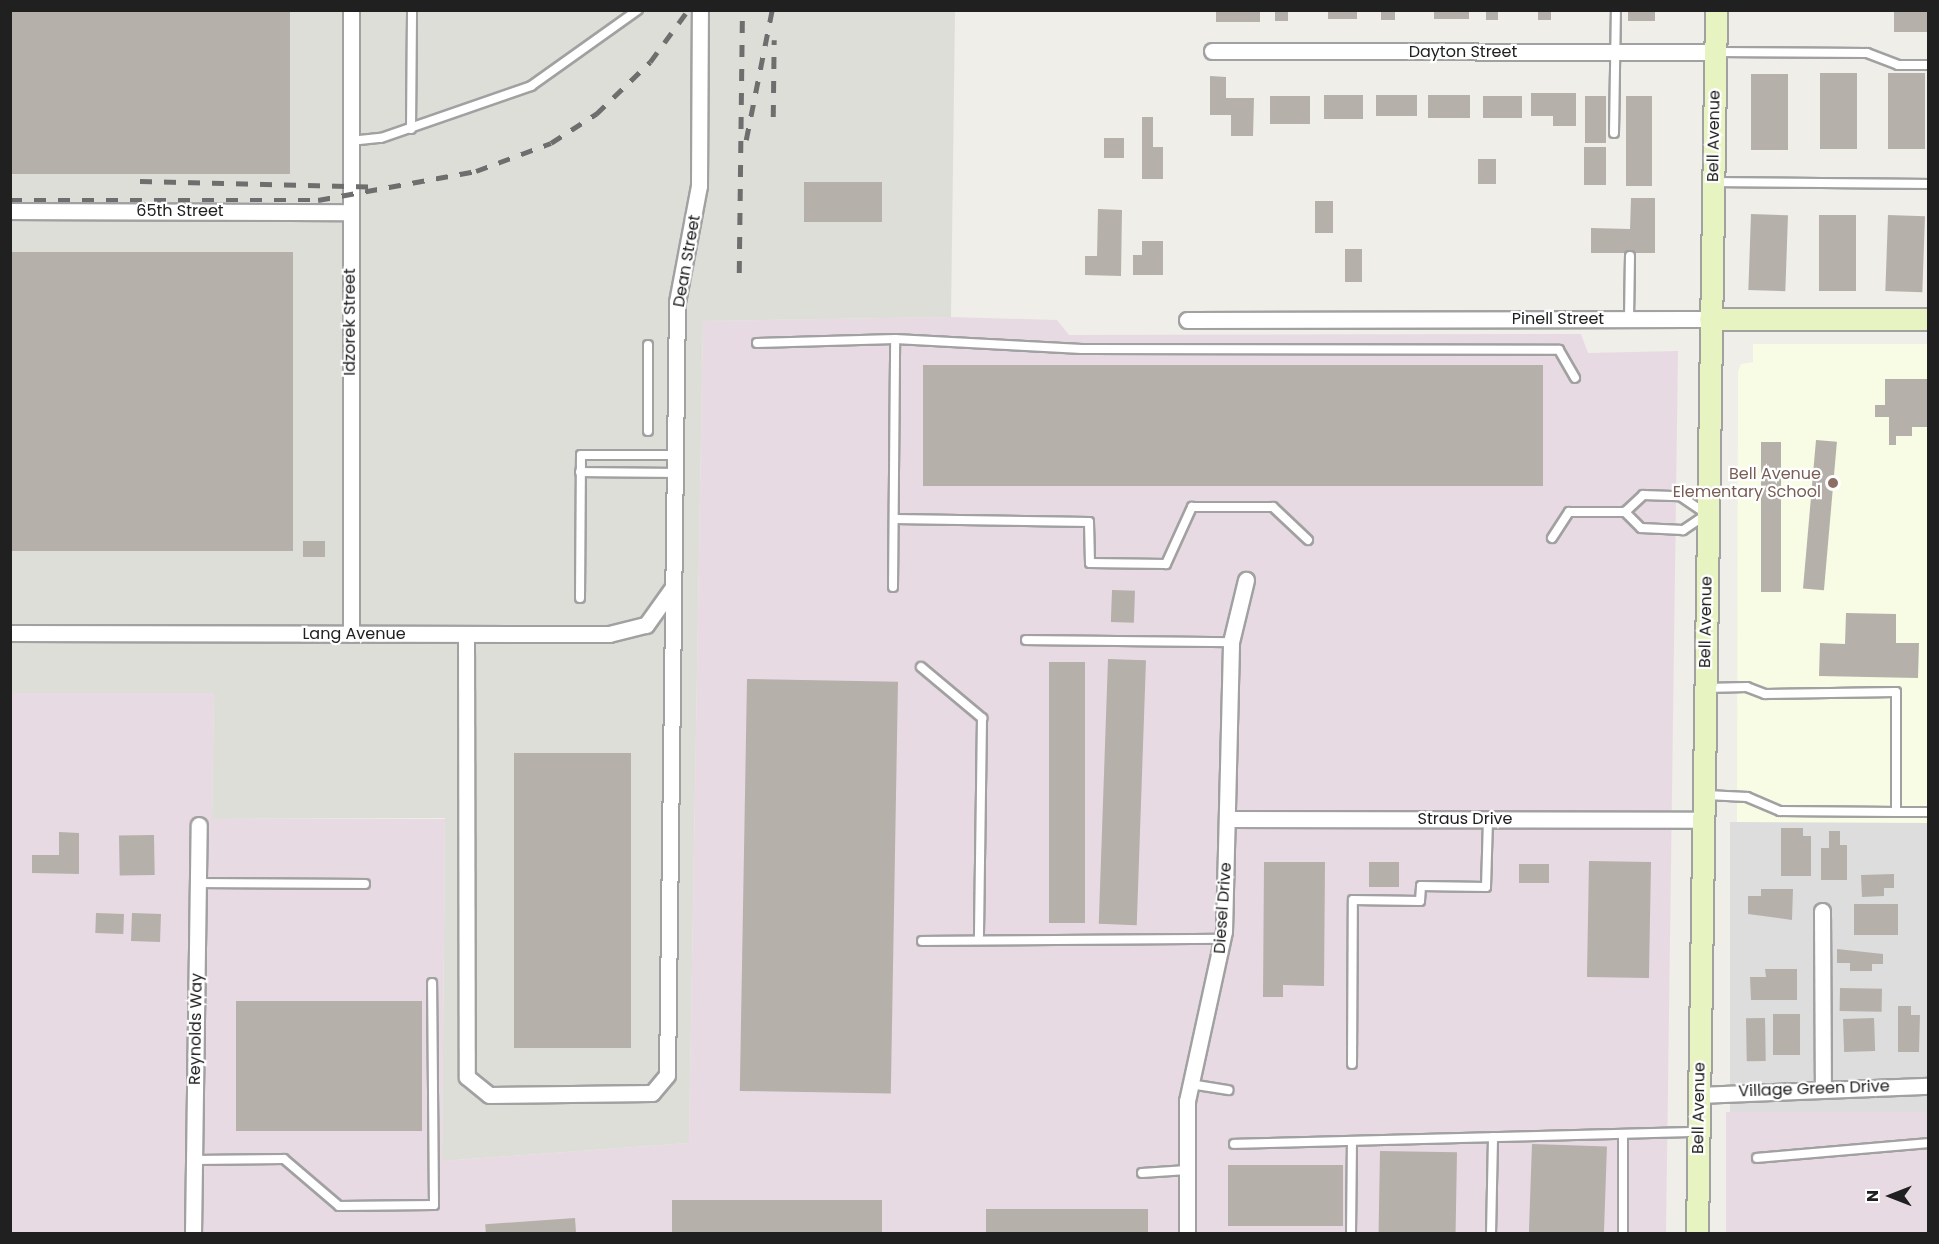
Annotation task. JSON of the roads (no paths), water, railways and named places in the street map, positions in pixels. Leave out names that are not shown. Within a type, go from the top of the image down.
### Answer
[{"type":"main road","name":"Bell Avenue","points":[[1697,1233],[1716,10]]},
{"type":"main road","name":"Pinell Street","points":[[1710,319],[1929,319]]},
{"type":"street","name":"Idzorek Street","points":[[351,10],[351,634]]},
{"type":"street","name":"Dean Street","points":[[466,634],[467,1077],[489,1095],[652,1093],[667,1075],[676,679],[673,585],[677,302],[699,186],[700,10]]},
{"type":"street","name":"Dayton Street","points":[[1212,51],[1715,52]]},
{"type":"street","name":"65th Street","points":[[10,211],[350,212]]},
{"type":"street","name":"Pinell Street","points":[[1187,320],[1710,319]]},
{"type":"street","name":"Diesel Drive","points":[[1187,1233],[1189,1084],[1223,939],[1231,642],[1246,580]]},
{"type":"street","name":"Lang Avenue","points":[[10,633],[630,632],[660,612],[673,585]]},
{"type":"street","name":"Straus Drive","points":[[1227,819],[1703,820]]},
{"type":"street","name":"Reynolds Way","points":[[193,1233],[199,825]]},
{"type":"street","points":[[1822,911],[1823,1088]]},
{"type":"street","name":"Village Green Drive","points":[[1700,1095],[1823,1088],[1929,1086]]},
{"type":"lane","points":[[411,129],[412,10]]},
{"type":"lane","points":[[350,141],[411,129],[531,86],[638,10]]},
{"type":"lane","points":[[1614,133],[1616,10]]},
{"type":"lane","points":[[1715,52],[1867,52],[1898,65],[1929,65]]},
{"type":"lane","points":[[1713,182],[1929,184]]},
{"type":"lane","points":[[1629,319],[1630,256]]},
{"type":"lane","points":[[757,343],[895,339],[1082,349],[1559,350],[1575,378]]},
{"type":"lane","points":[[893,587],[895,339]]},
{"type":"lane","points":[[648,345],[648,431]]},
{"type":"lane","points":[[580,598],[581,455],[675,455]]},
{"type":"lane","points":[[580,472],[675,473]]},
{"type":"lane","points":[[1552,538],[1569,512],[1624,512],[1643,495],[1680,496],[1707,514],[1683,530],[1641,528],[1624,512]]},
{"type":"lane","points":[[895,519],[1089,522],[1090,563],[1166,564],[1192,507],[1273,507],[1308,540]]},
{"type":"lane","points":[[1026,640],[1231,642]]},
{"type":"lane","points":[[921,667],[982,718],[979,940]]},
{"type":"lane","points":[[1705,688],[1747,687],[1765,694],[1896,692],[1896,812]]},
{"type":"lane","points":[[1703,795],[1746,796],[1780,811],[1929,812]]},
{"type":"lane","points":[[1352,1064],[1353,900],[1420,901],[1421,886],[1486,887],[1488,819]]},
{"type":"lane","points":[[198,883],[365,884]]},
{"type":"lane","points":[[922,941],[1223,939]]},
{"type":"lane","points":[[194,1160],[284,1159],[339,1206],[434,1205],[432,983]]},
{"type":"lane","points":[[1189,1084],[1229,1090]]},
{"type":"lane","points":[[1234,1144],[1698,1132]]},
{"type":"lane","points":[[1623,1134],[1623,1233]]},
{"type":"lane","points":[[1491,1233],[1493,1137]]},
{"type":"lane","points":[[1351,1233],[1352,1141]]},
{"type":"lane","points":[[1757,1158],[1929,1143]]},
{"type":"lane","points":[[1142,1173],[1187,1170]]},
{"type":"railway","points":[[10,200],[318,200],[476,171],[551,143],[596,114],[650,62],[688,10]]},
{"type":"railway","points":[[739,273],[742,10]]},
{"type":"railway","points":[[746,140],[772,10]]},
{"type":"railway","points":[[773,117],[774,40]]},
{"type":"railway","points":[[140,181],[379,187]]},
{"type":"place","name":"Bell Avenue Elementary School","points":[[1833,483]]}]
